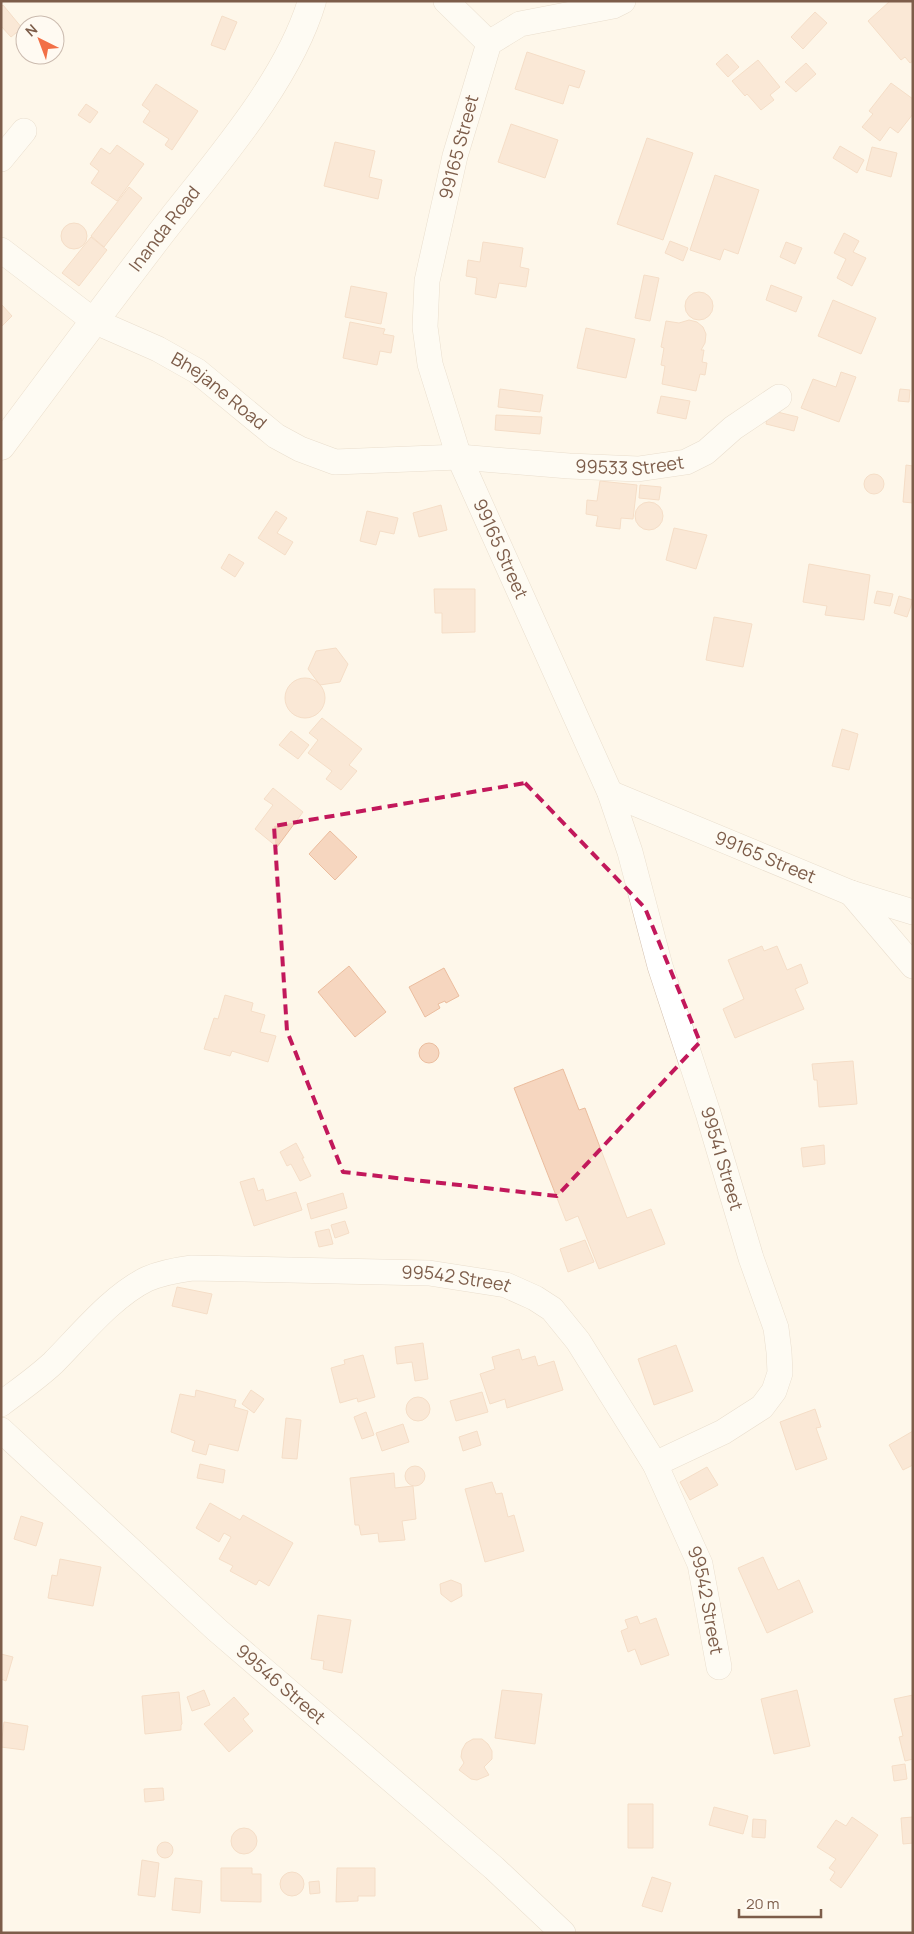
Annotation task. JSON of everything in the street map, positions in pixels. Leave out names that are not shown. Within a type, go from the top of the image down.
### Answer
[{"type":"street","name":"Inanda Road","points":[[1,446],[232,141],[268,90],[307,18],[312,1]]},
{"type":"street","points":[[446,1],[489,43],[520,24],[613,6],[623,1]]},
{"type":"street","name":"99165 Street","points":[[489,43],[455,156],[427,281],[425,327],[430,364],[459,457],[610,793],[851,893],[913,912]]},
{"type":"street","points":[[1,159],[24,131]]},
{"type":"street","name":"Bhejane Road","points":[[1,250],[94,321],[166,353],[197,372],[276,436],[300,449],[336,462],[459,457]]},
{"type":"street","name":"99533 Street","points":[[459,457],[569,466],[638,469],[686,462],[706,452],[733,428],[779,397]]},
{"type":"street","name":"99541 Street","points":[[610,793],[630,852],[660,966],[708,1113],[751,1258],[776,1328],[780,1373],[774,1391],[762,1407],[723,1432],[655,1464]]},
{"type":"street","points":[[851,893],[913,966]]},
{"type":"street","name":"99542 Street","points":[[1,1404],[51,1365],[86,1328],[123,1295],[148,1279],[171,1272],[192,1268],[429,1272],[506,1285],[536,1298],[552,1309],[578,1341],[655,1464],[700,1564],[719,1667]]},
{"type":"street","name":"99546 Street","points":[[1,1430],[217,1630],[494,1868],[563,1933]]},
{"type":"highlighted area","points":[[525,783],[645,908],[700,1042],[557,1196],[343,1172],[287,1031],[274,826]]},
{"type":"building","points":[[890,1],[913,1],[913,61],[910,63],[905,57],[901,60],[868,21]]},
{"type":"building","points":[[3,5],[15,20],[15,34],[11,37],[1,26],[1,7]]},
{"type":"building","points":[[815,12],[827,23],[803,49],[791,37]]},
{"type":"building","points":[[222,16],[237,22],[225,50],[211,45]]},
{"type":"building","points":[[527,52],[585,71],[579,88],[569,85],[563,104],[515,89]]},
{"type":"building","points":[[727,54],[739,67],[728,77],[716,64]]},
{"type":"building","points":[[758,60],[780,87],[770,95],[774,100],[761,110],[732,81]]},
{"type":"building","points":[[806,63],[816,74],[796,92],[785,82]]},
{"type":"building","points":[[891,83],[913,99],[913,114],[898,133],[890,127],[880,141],[862,127],[873,114],[869,111]]},
{"type":"building","points":[[156,84],[198,111],[172,150],[165,145],[169,139],[143,122],[150,111],[142,105]]},
{"type":"building","points":[[86,104],[98,112],[90,123],[78,115]]},
{"type":"building","points":[[511,124],[558,140],[545,178],[498,162]]},
{"type":"building","points":[[647,138],[693,153],[663,240],[617,224]]},
{"type":"building","points":[[335,142],[375,151],[369,177],[382,180],[378,199],[324,186]]},
{"type":"building","points":[[117,145],[144,164],[117,201],[91,183],[99,171],[90,164],[101,148],[110,154]]},
{"type":"building","points":[[840,146],[864,160],[857,173],[833,158]]},
{"type":"building","points":[[872,147],[897,153],[891,177],[866,170]]},
{"type":"building","points":[[715,175],[759,190],[738,254],[724,249],[720,260],[690,250]]},
{"type":"building","points":[[129,187],[142,198],[104,247],[91,236]]},
{"type":"building","points":[[74,223],[83,227],[87,236],[83,245],[74,249],[65,245],[61,236],[65,227]]},
{"type":"building","points":[[844,233],[859,241],[853,252],[866,258],[852,286],[837,278],[846,259],[834,253]]},
{"type":"building","points":[[91,237],[107,250],[79,286],[62,273]]},
{"type":"building","points":[[670,241],[688,248],[683,261],[665,253]]},
{"type":"building","points":[[483,242],[523,248],[520,267],[529,269],[526,287],[499,283],[496,298],[475,294],[477,278],[466,276],[468,260],[480,262]]},
{"type":"building","points":[[786,242],[802,248],[795,264],[780,257]]},
{"type":"building","points":[[644,275],[659,278],[650,321],[635,318]]},
{"type":"building","points":[[771,285],[802,297],[796,312],[766,300]]},
{"type":"building","points":[[351,286],[387,293],[381,324],[345,317]]},
{"type":"building","points":[[699,292],[709,296],[713,306],[709,316],[699,320],[689,316],[685,306],[689,296]]},
{"type":"building","points":[[833,300],[876,318],[861,354],[818,336]]},
{"type":"building","points":[[1,306],[12,316],[1,327]]},
{"type":"building","points":[[689,320],[697,322],[703,327],[706,334],[705,343],[701,350],[704,350],[702,362],[707,363],[705,375],[700,374],[696,391],[662,384],[665,366],[661,365],[664,348],[661,347],[666,321],[679,323]]},
{"type":"building","points":[[350,322],[385,329],[383,334],[394,336],[391,353],[380,351],[377,365],[343,358]]},
{"type":"building","points":[[586,328],[635,339],[626,378],[577,368]]},
{"type":"building","points":[[841,372],[856,377],[839,422],[801,408],[813,379],[836,387]]},
{"type":"building","points":[[500,389],[543,395],[540,412],[498,407]]},
{"type":"building","points":[[900,389],[910,390],[909,402],[898,401]]},
{"type":"building","points":[[661,396],[690,401],[686,419],[657,413]]},
{"type":"building","points":[[769,410],[798,417],[794,431],[766,424]]},
{"type":"building","points":[[496,415],[542,417],[540,434],[495,430]]},
{"type":"building","points":[[906,465],[913,466],[913,503],[903,502]]},
{"type":"building","points":[[874,474],[881,477],[884,484],[881,491],[874,494],[867,491],[864,484],[867,477]]},
{"type":"building","points":[[600,481],[637,485],[633,519],[621,518],[620,529],[596,526],[598,516],[586,514],[587,500],[597,501]]},
{"type":"building","points":[[640,485],[661,487],[659,500],[639,498]]},
{"type":"building","points":[[649,502],[659,506],[663,516],[659,526],[649,530],[639,526],[635,516],[639,506]]},
{"type":"building","points":[[441,505],[447,530],[419,537],[413,513]]},
{"type":"building","points":[[276,511],[287,518],[277,533],[293,542],[285,555],[258,538]]},
{"type":"building","points":[[367,511],[398,518],[394,534],[380,531],[376,545],[360,541]]},
{"type":"building","points":[[674,528],[707,535],[696,569],[666,560]]},
{"type":"building","points":[[229,554],[244,563],[235,577],[221,568]]},
{"type":"building","points":[[809,564],[870,575],[864,620],[825,615],[827,606],[803,602]]},
{"type":"building","points":[[434,589],[475,589],[475,632],[442,633],[442,613],[435,613]]},
{"type":"building","points":[[877,591],[893,594],[890,606],[874,603]]},
{"type":"building","points":[[899,596],[913,600],[907,617],[894,613]]},
{"type":"building","points":[[714,617],[752,624],[743,667],[706,660]]},
{"type":"building","points":[[336,648],[348,664],[340,682],[320,685],[308,669],[316,651]]},
{"type":"building","points":[[305,678],[319,684],[325,698],[319,712],[305,718],[291,712],[285,698],[291,684]]},
{"type":"building","points":[[322,718],[362,749],[349,765],[357,771],[341,790],[326,779],[332,771],[308,753],[318,740],[309,733]]},
{"type":"building","points":[[842,729],[858,734],[849,770],[832,766]]},
{"type":"building","points":[[291,731],[309,745],[298,759],[279,745]]},
{"type":"building","points":[[273,788],[303,812],[277,847],[255,829],[273,805],[264,799]]},
{"type":"building","points":[[330,831],[357,857],[335,880],[309,854]]},
{"type":"building","points":[[762,946],[764,951],[777,946],[787,970],[801,964],[808,983],[795,989],[804,1009],[735,1038],[723,1009],[744,999],[728,960]]},
{"type":"building","points":[[349,966],[386,1012],[355,1037],[318,992]]},
{"type":"building","points":[[444,968],[459,996],[446,1003],[445,1001],[438,1004],[440,1008],[425,1017],[409,987]]},
{"type":"building","points":[[225,995],[253,1003],[251,1011],[265,1015],[260,1032],[276,1036],[268,1062],[232,1051],[230,1056],[204,1049],[214,1018],[218,1019]]},
{"type":"building","points":[[425,1043],[433,1043],[439,1049],[439,1057],[433,1063],[425,1063],[419,1057],[419,1049]]},
{"type":"building","points":[[853,1061],[857,1104],[819,1107],[817,1080],[814,1080],[812,1064]]},
{"type":"building","points":[[563,1069],[579,1110],[585,1108],[627,1218],[651,1209],[665,1244],[599,1269],[578,1216],[566,1221],[514,1088]]},
{"type":"building","points":[[296,1143],[311,1176],[300,1181],[291,1164],[287,1166],[280,1152]]},
{"type":"building","points":[[824,1145],[825,1164],[803,1167],[801,1148]]},
{"type":"building","points":[[254,1178],[258,1191],[263,1189],[266,1201],[296,1192],[302,1210],[254,1226],[240,1182]]},
{"type":"building","points":[[343,1193],[347,1208],[311,1219],[307,1204]]},
{"type":"building","points":[[345,1221],[349,1233],[335,1238],[331,1225]]},
{"type":"building","points":[[329,1229],[333,1244],[319,1247],[315,1232]]},
{"type":"building","points":[[585,1240],[594,1262],[568,1272],[560,1249]]},
{"type":"building","points":[[177,1287],[212,1294],[207,1314],[172,1306]]},
{"type":"building","points":[[423,1343],[428,1379],[415,1381],[412,1362],[397,1364],[395,1347]]},
{"type":"building","points":[[676,1345],[693,1391],[654,1405],[638,1359]]},
{"type":"building","points":[[519,1349],[522,1360],[535,1356],[538,1366],[554,1361],[563,1390],[507,1408],[505,1399],[490,1404],[480,1374],[495,1369],[492,1357]]},
{"type":"building","points":[[363,1355],[375,1397],[358,1402],[357,1398],[340,1403],[331,1368],[345,1364],[344,1360]]},
{"type":"building","points":[[196,1390],[236,1400],[234,1407],[248,1411],[238,1451],[209,1444],[206,1455],[192,1451],[195,1441],[171,1432],[180,1394],[195,1397]]},
{"type":"building","points":[[251,1390],[264,1399],[254,1413],[242,1404]]},
{"type":"building","points":[[482,1392],[488,1412],[456,1421],[450,1401]]},
{"type":"building","points":[[418,1397],[426,1401],[430,1409],[426,1417],[418,1421],[410,1417],[406,1409],[410,1401]]},
{"type":"building","points":[[815,1409],[821,1427],[816,1428],[827,1459],[796,1470],[780,1422]]},
{"type":"building","points":[[366,1412],[374,1435],[362,1439],[354,1417]]},
{"type":"building","points":[[286,1418],[301,1420],[297,1459],[282,1458]]},
{"type":"building","points":[[403,1424],[409,1442],[382,1451],[376,1433]]},
{"type":"building","points":[[477,1431],[481,1445],[463,1451],[459,1437]]},
{"type":"building","points":[[913,1431],[913,1465],[903,1470],[889,1445]]},
{"type":"building","points":[[200,1464],[225,1470],[223,1483],[197,1478]]},
{"type":"building","points":[[415,1466],[422,1469],[425,1476],[422,1483],[415,1486],[408,1483],[405,1476],[408,1469]]},
{"type":"building","points":[[707,1467],[718,1485],[690,1500],[680,1482]]},
{"type":"building","points":[[394,1473],[395,1488],[413,1486],[416,1519],[402,1521],[405,1540],[379,1542],[378,1533],[361,1535],[359,1525],[355,1525],[350,1478]]},
{"type":"building","points":[[492,1482],[496,1494],[502,1493],[508,1517],[514,1515],[524,1551],[485,1562],[465,1489]]},
{"type":"building","points":[[210,1503],[240,1520],[243,1515],[293,1543],[269,1586],[259,1580],[256,1585],[230,1571],[233,1566],[219,1559],[231,1537],[224,1533],[219,1542],[196,1528]]},
{"type":"building","points":[[21,1516],[43,1523],[36,1546],[14,1539]]},
{"type":"building","points":[[763,1557],[778,1590],[799,1580],[813,1612],[767,1633],[738,1568]]},
{"type":"building","points":[[60,1559],[101,1567],[93,1606],[48,1598],[52,1575],[57,1576]]},
{"type":"building","points":[[451,1580],[461,1584],[462,1596],[451,1602],[441,1594],[440,1584]]},
{"type":"building","points":[[318,1615],[351,1620],[342,1673],[323,1669],[324,1661],[311,1659]]},
{"type":"building","points":[[637,1616],[640,1624],[656,1618],[669,1655],[641,1665],[635,1649],[628,1652],[621,1631],[628,1628],[625,1620]]},
{"type":"building","points":[[1,1654],[13,1657],[6,1681],[1,1679]]},
{"type":"building","points":[[204,1690],[210,1705],[192,1711],[187,1697]]},
{"type":"building","points":[[502,1690],[542,1694],[535,1744],[495,1738]]},
{"type":"building","points":[[797,1690],[810,1746],[774,1754],[761,1699]]},
{"type":"building","points":[[179,1692],[181,1730],[145,1734],[142,1696]]},
{"type":"building","points":[[913,1695],[913,1759],[905,1761],[899,1737],[903,1736],[894,1699]]},
{"type":"building","points":[[234,1697],[249,1714],[243,1719],[253,1731],[229,1752],[204,1724]]},
{"type":"building","points":[[4,1722],[28,1726],[24,1750],[1,1747]]},
{"type":"building","points":[[473,1739],[482,1739],[492,1751],[492,1759],[484,1767],[489,1775],[477,1780],[471,1779],[459,1770],[464,1763],[461,1757],[462,1750],[466,1743]]},
{"type":"building","points":[[905,1764],[907,1779],[894,1781],[892,1766]]},
{"type":"building","points":[[163,1788],[164,1800],[145,1802],[144,1789]]},
{"type":"building","points":[[628,1804],[653,1804],[653,1848],[628,1848]]},
{"type":"building","points":[[714,1807],[748,1816],[743,1834],[709,1825]]},
{"type":"building","points":[[852,1817],[878,1835],[841,1888],[830,1880],[835,1872],[829,1868],[836,1859],[817,1847],[836,1820],[846,1826]]},
{"type":"building","points":[[913,1817],[913,1843],[903,1844],[901,1818]]},
{"type":"building","points":[[753,1819],[766,1820],[765,1838],[752,1837]]},
{"type":"building","points":[[244,1828],[253,1832],[257,1841],[253,1850],[244,1854],[235,1850],[231,1841],[235,1832]]},
{"type":"building","points":[[162,1842],[168,1842],[173,1847],[171,1856],[162,1858],[157,1853],[157,1847]]},
{"type":"building","points":[[142,1860],[159,1863],[155,1897],[138,1895]]},
{"type":"building","points":[[221,1868],[252,1868],[252,1874],[261,1874],[261,1902],[221,1901]]},
{"type":"building","points":[[337,1868],[375,1868],[375,1896],[358,1896],[358,1901],[336,1902]]},
{"type":"building","points":[[292,1872],[300,1876],[304,1884],[300,1892],[292,1896],[284,1892],[280,1884],[284,1876]]},
{"type":"building","points":[[652,1877],[671,1883],[662,1912],[642,1906]]},
{"type":"building","points":[[175,1878],[202,1881],[200,1913],[172,1910]]},
{"type":"building","points":[[319,1881],[320,1893],[310,1894],[309,1882]]}]
